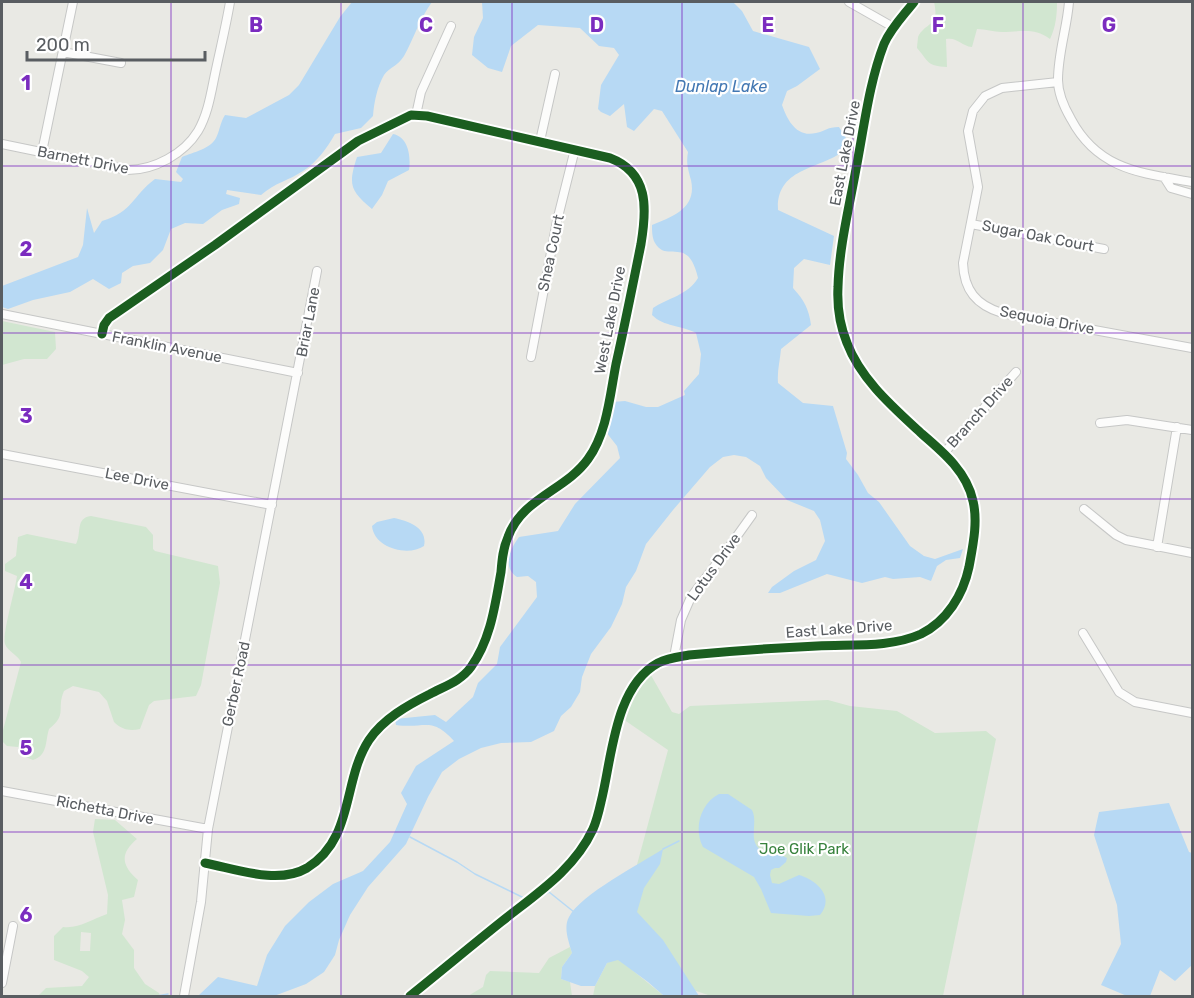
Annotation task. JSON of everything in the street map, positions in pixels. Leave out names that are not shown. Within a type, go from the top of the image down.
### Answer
[{"type":"street","points":[[42,153],[73,2]]},
{"type":"street","name":"Barnett Drive","points":[[2,144],[118,169],[137,170],[155,165],[180,150],[197,133],[206,113],[230,2]]},
{"type":"street","points":[[849,2],[893,27]]},
{"type":"street","name":"East Lake Drive","points":[[410,996],[541,891],[572,862],[595,825],[615,737],[627,699],[634,685],[648,670],[674,657],[899,640],[921,633],[940,621],[954,603],[964,583],[975,525],[970,489],[961,473],[944,453],[896,409],[860,369],[847,344],[838,305],[838,274],[878,62],[893,27],[915,2]]},
{"type":"street","points":[[1069,2],[1058,82],[1063,102],[1083,138],[1098,153],[1124,168],[1192,182]]},
{"type":"street","points":[[102,334],[109,318],[215,245],[358,141],[402,119],[416,115],[421,92],[451,26]]},
{"type":"street","points":[[63,52],[121,63]]},
{"type":"street","points":[[540,141],[555,74]]},
{"type":"street","name":"Sequoia Drive","points":[[1058,82],[1002,88],[985,96],[970,116],[968,131],[978,187],[963,263],[964,275],[973,297],[989,308],[1002,313],[1192,348]]},
{"type":"street","name":"West Lake Drive","points":[[205,863],[285,876],[309,867],[322,855],[341,826],[358,764],[369,740],[394,715],[458,679],[472,666],[492,620],[505,547],[512,528],[535,501],[580,469],[595,448],[608,406],[641,244],[644,203],[640,184],[629,169],[610,158],[416,115]]},
{"type":"street","name":"Shea Court","points":[[531,357],[557,221],[575,149]]},
{"type":"street","points":[[1164,177],[1170,188],[1192,194]]},
{"type":"street","name":"Sugar Oak Court","points":[[971,224],[1104,249]]},
{"type":"street","name":"Briar Lane","points":[[298,373],[317,271]]},
{"type":"street","name":"Franklin Avenue","points":[[2,314],[298,373]]},
{"type":"street","name":"Branch Drive","points":[[944,453],[1016,372]]},
{"type":"street","name":"Gerber Road","points":[[184,996],[201,902],[208,829],[298,373]]},
{"type":"street","points":[[1100,423],[1127,420],[1192,430]]},
{"type":"street","points":[[1157,547],[1177,427]]},
{"type":"street","name":"Lee Drive","points":[[2,454],[272,505]]},
{"type":"street","points":[[1084,509],[1116,535],[1126,540],[1192,553]]},
{"type":"street","name":"Lotus Drive","points":[[674,657],[681,620],[691,597],[752,514]]},
{"type":"street","points":[[1083,633],[1119,692],[1127,698],[1135,702],[1192,713]]},
{"type":"street","name":"Richetta Drive","points":[[2,791],[208,829]]},
{"type":"street","points":[[2,983],[13,926]]},
{"type":"green space","points":[[934,2],[1057,2],[1056,20],[1050,39],[1033,32],[999,32],[977,29],[972,47],[954,39],[946,39],[947,67],[936,66],[929,62],[917,48],[921,32],[934,20]]},
{"type":"green space","points":[[2,321],[55,332],[56,349],[47,359],[24,359],[2,365]]},
{"type":"green space","points":[[91,516],[146,527],[153,535],[155,551],[218,566],[220,583],[201,685],[196,696],[154,701],[149,705],[140,729],[133,730],[123,728],[114,722],[107,701],[99,692],[73,686],[64,691],[60,715],[49,729],[44,751],[33,760],[23,756],[18,747],[7,746],[2,741],[21,662],[5,644],[7,622],[17,576],[5,571],[5,564],[16,556],[18,537],[27,534],[76,544],[81,523],[86,517]]},
{"type":"green space","name":"Joe Glik Park","points":[[648,670],[672,712],[679,714],[690,706],[828,700],[850,706],[897,711],[935,733],[986,731],[996,739],[943,996],[711,996],[631,969],[664,996],[593,996],[595,986],[607,963],[611,961],[668,750],[620,717],[627,699]]},
{"type":"green space","points":[[95,819],[115,820],[137,839],[125,855],[126,865],[138,880],[134,897],[122,900],[125,920],[122,934],[134,950],[134,968],[145,984],[160,996],[38,996],[46,988],[82,986],[89,977],[82,971],[54,960],[54,936],[63,927],[80,925],[107,914],[108,895],[93,832]],"holes":[[[81,932],[91,933],[90,951],[80,951]]]},
{"type":"green space","points":[[570,947],[572,953],[562,967],[561,979],[570,982],[572,996],[468,996],[483,987],[486,975],[490,971],[539,973],[549,958]]},
{"type":"water","points":[[352,2],[432,2],[404,56],[384,75],[376,95],[373,116],[361,128],[335,134],[313,163],[261,195],[227,190],[226,194],[240,198],[239,204],[222,210],[203,224],[185,223],[171,229],[163,250],[150,263],[133,266],[122,273],[121,283],[109,289],[93,279],[70,292],[33,300],[8,309],[2,307],[2,286],[78,257],[83,245],[87,208],[94,233],[102,221],[120,213],[155,179],[181,182],[183,179],[176,172],[182,157],[210,145],[225,115],[246,118],[289,95],[299,85],[340,17]]},
{"type":"water","name":"Dunlap Lake","points":[[482,2],[733,2],[742,11],[753,31],[809,47],[820,69],[787,91],[782,105],[793,126],[803,133],[816,133],[839,127],[846,138],[846,149],[792,177],[784,185],[779,196],[778,210],[834,236],[830,265],[804,259],[794,268],[793,288],[805,305],[811,325],[781,349],[778,383],[803,403],[833,406],[847,453],[846,459],[868,493],[879,502],[910,546],[924,556],[935,559],[963,549],[960,558],[946,560],[937,566],[931,581],[920,577],[893,579],[885,577],[862,583],[827,574],[780,593],[768,593],[772,587],[794,571],[816,560],[825,541],[820,520],[814,511],[787,500],[766,478],[760,466],[746,457],[734,455],[723,457],[710,467],[646,544],[611,627],[591,654],[582,677],[580,692],[571,707],[561,716],[554,731],[531,742],[501,743],[481,748],[459,759],[442,772],[406,844],[368,887],[350,915],[335,955],[324,972],[306,984],[274,996],[193,996],[199,995],[218,977],[257,986],[267,955],[285,926],[309,902],[333,884],[363,871],[390,842],[407,804],[401,793],[416,766],[454,741],[446,733],[433,726],[396,725],[395,719],[435,715],[446,722],[473,697],[478,683],[497,664],[500,647],[537,597],[536,582],[528,576],[517,577],[512,573],[509,558],[513,547],[519,537],[558,531],[575,504],[620,458],[617,446],[606,432],[612,402],[625,401],[646,407],[658,407],[685,395],[684,391],[699,374],[701,354],[696,333],[662,322],[652,315],[653,308],[689,288],[698,278],[689,257],[683,253],[660,249],[654,241],[652,232],[652,225],[682,210],[691,198],[688,152],[662,111],[654,109],[634,131],[627,127],[624,104],[610,116],[598,109],[601,85],[619,55],[614,48],[599,46],[580,28],[538,25],[511,46],[502,72],[488,68],[472,55],[474,37],[483,18]]},
{"type":"water","points":[[393,134],[403,139],[406,144],[410,160],[409,170],[388,181],[372,209],[355,192],[352,181],[354,166],[357,157],[381,153]]},
{"type":"water","points":[[394,518],[416,526],[423,534],[424,546],[409,551],[401,550],[385,545],[379,540],[372,526],[377,522]]},
{"type":"water","points":[[719,794],[728,794],[752,810],[754,838],[758,847],[766,852],[787,858],[779,868],[771,870],[772,883],[779,884],[799,875],[818,885],[826,902],[820,915],[771,913],[754,877],[703,847],[699,824],[703,810]]},
{"type":"water","points":[[1169,803],[1189,852],[1192,853],[1192,965],[1175,981],[1160,970],[1150,996],[1127,996],[1101,985],[1121,944],[1117,905],[1094,835],[1099,812]]},
{"type":"water","points":[[663,849],[660,864],[644,888],[637,912],[663,940],[699,996],[664,996],[618,960],[607,963],[595,986],[581,986],[561,979],[562,967],[572,953],[567,935],[567,921],[576,908],[598,889]]},
{"type":"waterway","points":[[410,837],[475,874],[526,899]]},
{"type":"waterway","points":[[663,849],[679,841]]},
{"type":"waterway","points":[[533,901],[549,892],[574,912]]},
{"type":"waterway","points":[[157,996],[168,994]]},
{"type":"cycle path","points":[[410,996],[540,891],[576,857],[597,819],[612,745],[624,706],[632,689],[643,674],[658,663],[689,655],[896,642],[930,629],[939,622],[958,597],[969,567],[974,534],[975,517],[970,491],[953,463],[890,404],[861,369],[845,336],[838,301],[842,243],[874,74],[887,38],[914,2]]},
{"type":"cycle path","points":[[102,334],[109,318],[215,245],[358,141],[411,115],[427,116],[610,158],[632,173],[639,182],[642,193],[644,217],[641,244],[600,438],[579,470],[534,503],[515,524],[504,550],[497,597],[488,633],[471,667],[458,680],[397,713],[375,732],[361,756],[341,825],[322,856],[307,868],[296,873],[270,875],[243,872],[205,863]]}]
